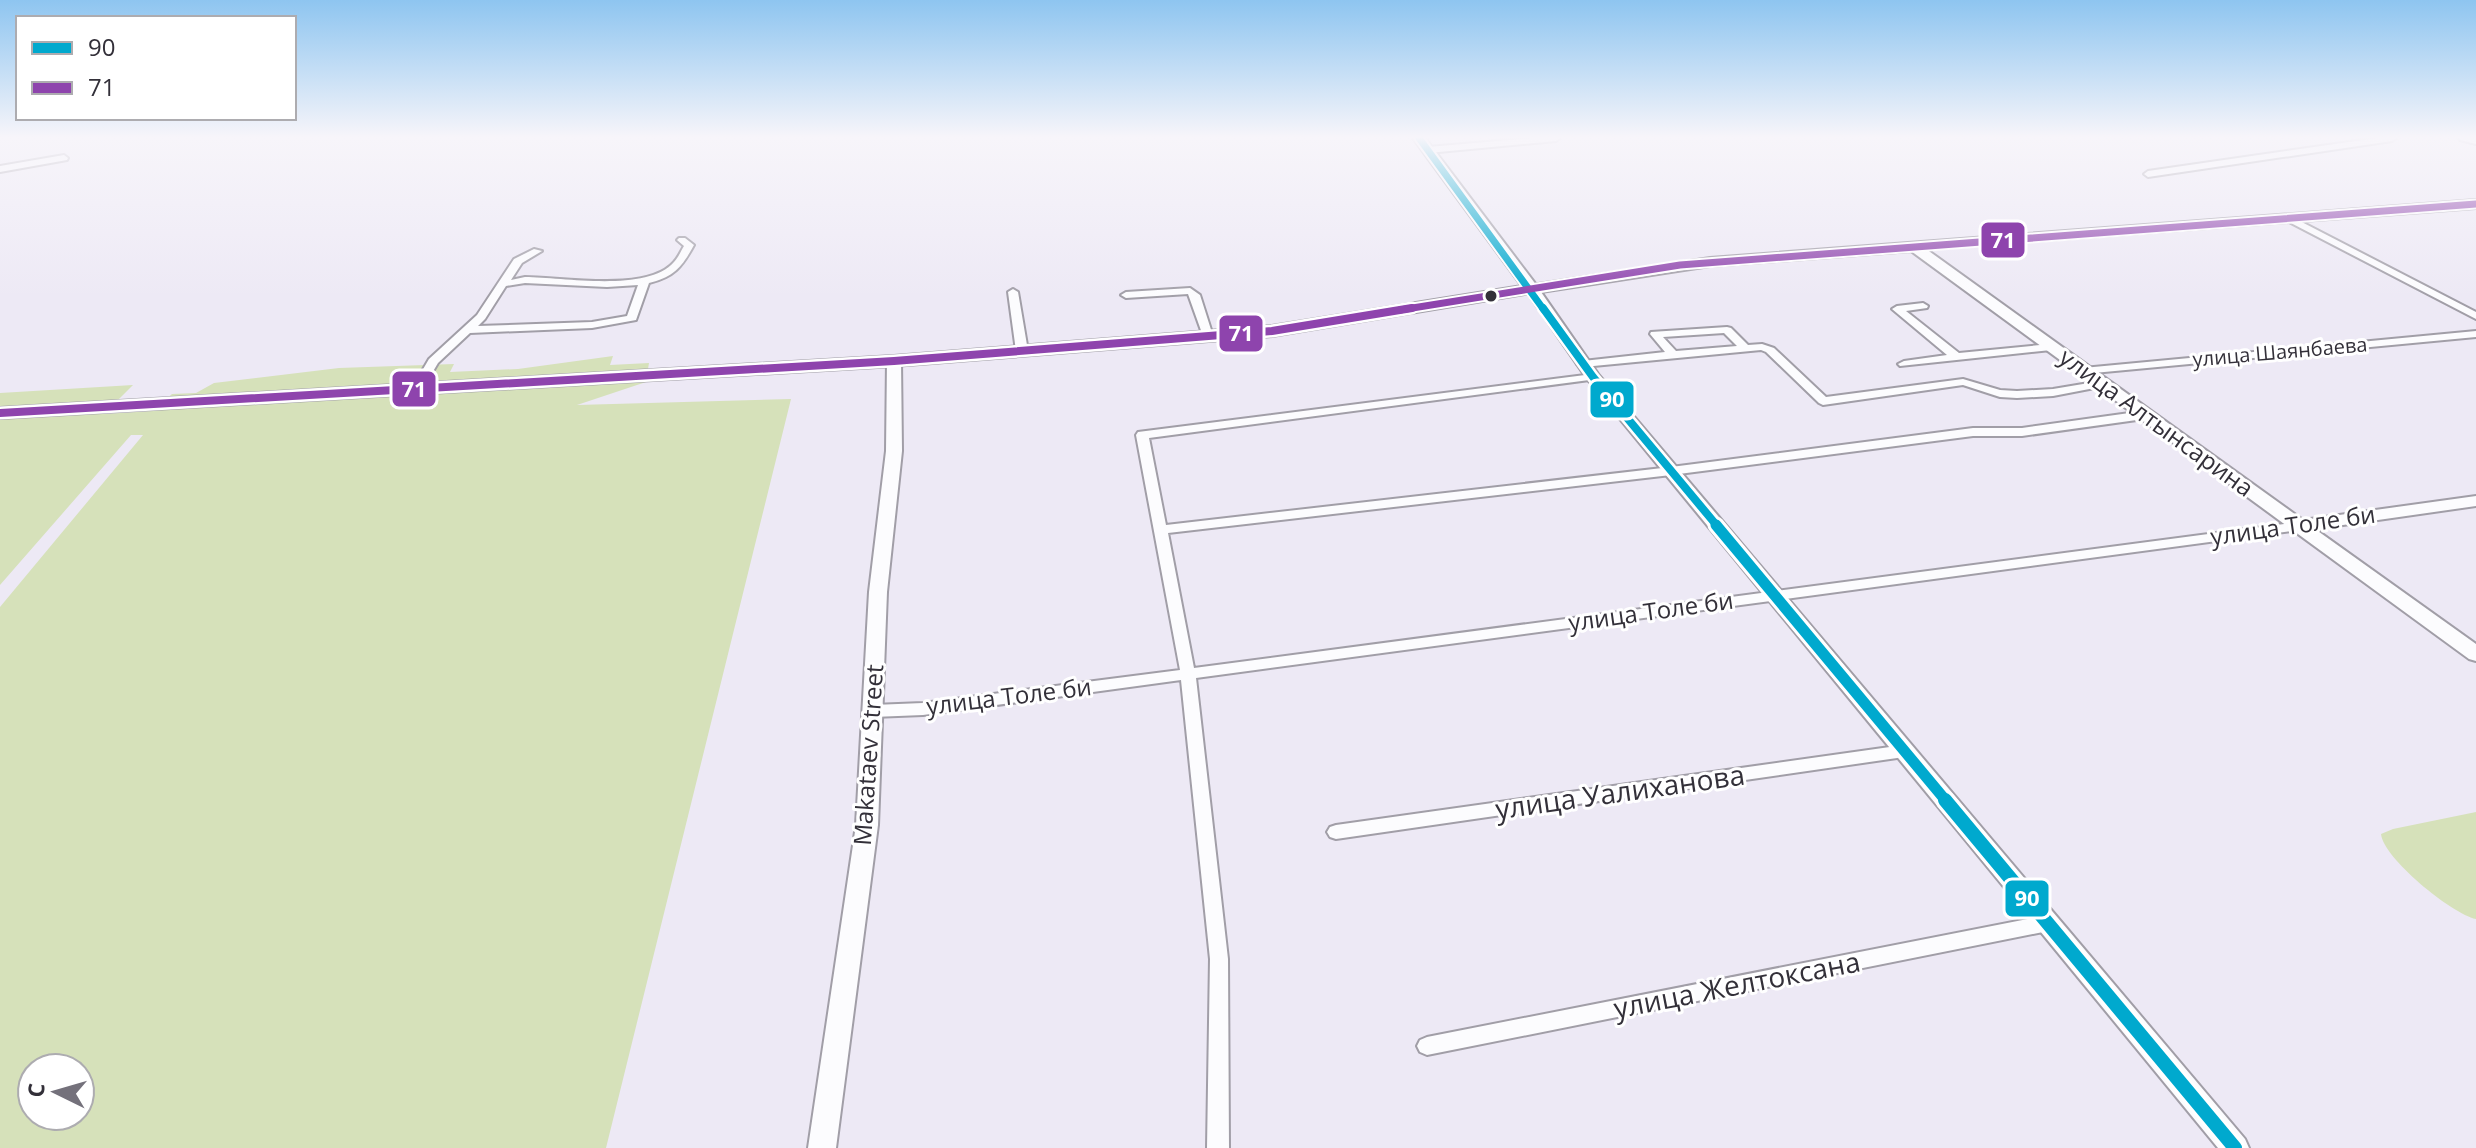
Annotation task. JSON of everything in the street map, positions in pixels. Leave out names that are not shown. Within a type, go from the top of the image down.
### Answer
[{"type":"main road","points":[[0,413],[894,361],[1272,331],[1532,289],[1459,192]]},
{"type":"street","points":[[2235,1148],[1588,371],[1532,289],[1680,265],[2476,204]]},
{"type":"street","points":[[2292,220],[2476,316]]},
{"type":"street","points":[[503,284],[524,279],[644,282],[675,268],[689,245],[682,240]]},
{"type":"street","name":"улица Алтынсарина","points":[[1914,247],[2476,654]]},
{"type":"street","points":[[418,388],[433,361],[468,330],[518,261],[537,251]]},
{"type":"street","points":[[468,330],[528,325],[602,326],[632,318],[644,282]]},
{"type":"street","points":[[1126,295],[1190,291],[1195,295],[1208,336]]},
{"type":"street","points":[[1013,292],[1022,351]]},
{"type":"street","points":[[1923,306],[1897,309],[1957,357]]},
{"type":"street","points":[[1673,355],[1655,334],[1727,330],[1745,348]]},
{"type":"street","name":"улица Шаянбаева","points":[[2083,371],[2476,334]]},
{"type":"street","points":[[1904,364],[2051,347]]},
{"type":"street","points":[[1218,1148],[1219,959],[1188,674],[1142,435],[1588,371],[1673,355],[1745,348],[1770,350],[1823,401],[1963,382],[1980,383],[2002,394],[2047,394],[2101,384]]},
{"type":"street","name":"Makataev Street","points":[[822,1148],[867,825],[878,592],[894,451],[894,361]]},
{"type":"street","points":[[1160,530],[1671,471],[1973,432],[2022,432],[2144,415]]},
{"type":"street","name":"улица Толе би","points":[[873,711],[923,709],[2476,501]]},
{"type":"street","name":"улица Уалиханова","points":[[1336,832],[1904,751]]},
{"type":"street","name":"улица Желтоксана","points":[[1427,1046],[2048,923]]},
{"type":"green space","points":[[613,356],[610,365],[649,363],[647,375],[652,380],[577,405],[791,399],[606,1148],[0,1148],[0,607],[143,435],[131,435],[0,585],[0,393],[133,385],[104,414],[152,411],[172,394],[196,393],[214,383],[339,368],[454,364],[450,372],[518,369]]},
{"type":"green space","points":[[2476,812],[2476,919],[2451,907],[2420,884],[2393,857],[2381,834]]},
{"type":"transit line","name":"90","points":[[1458,192],[1593,377],[2235,1148]]},
{"type":"transit line","name":"71","points":[[0,413],[894,361],[1272,331],[1680,265],[2476,204]]}]
